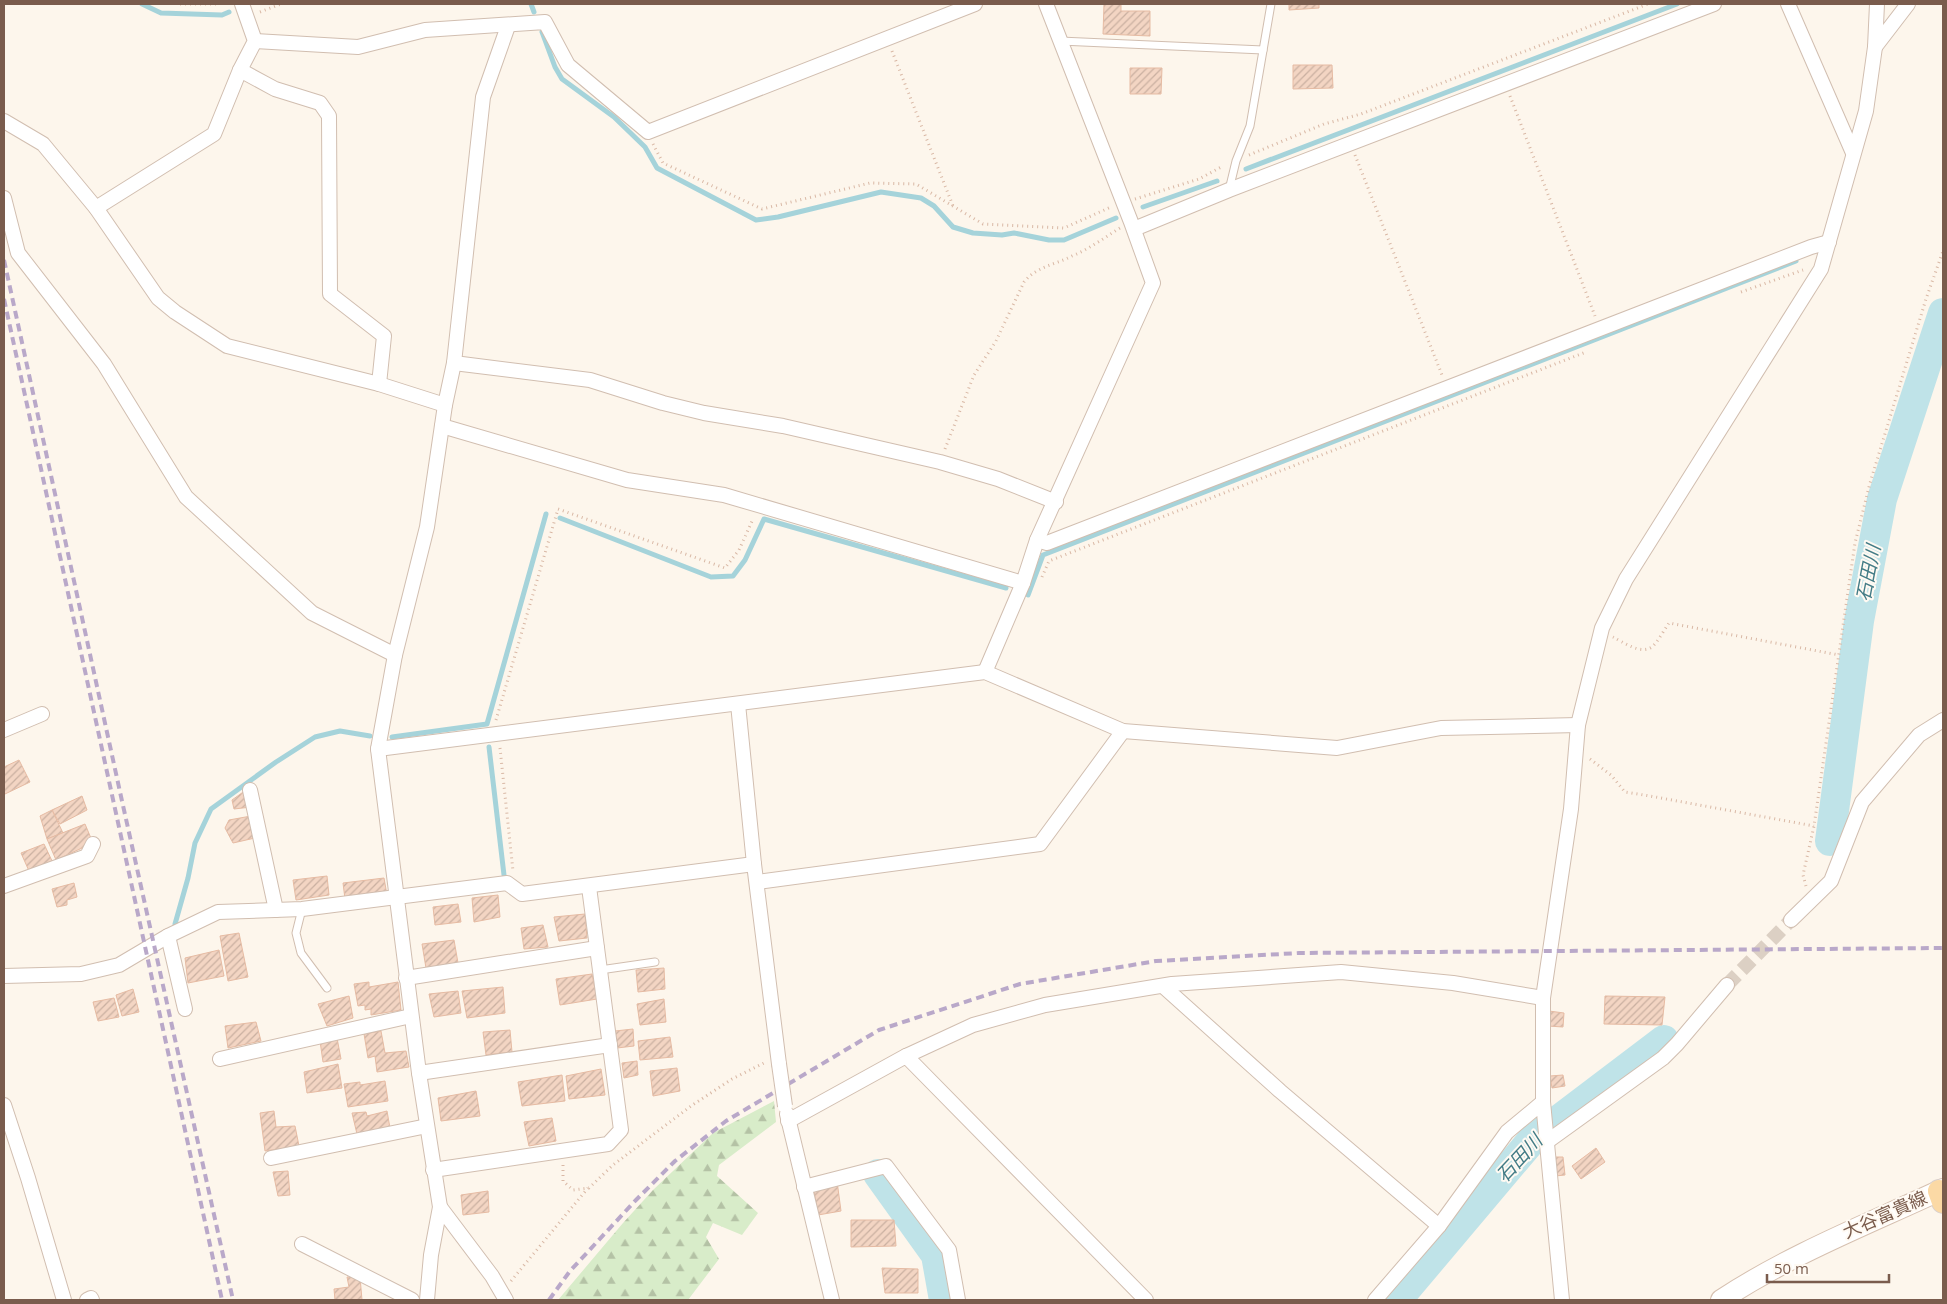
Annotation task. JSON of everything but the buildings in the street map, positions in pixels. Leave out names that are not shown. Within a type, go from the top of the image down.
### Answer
[{"type":"main road","name":"大谷富貴線","points":[[1721,1300],[1753,1279],[1807,1251],[1942,1194]]},
{"type":"street","points":[[96,208],[214,134],[240,70],[255,41],[242,4]]},
{"type":"street","points":[[255,41],[358,47],[425,30],[546,22],[568,65],[648,132],[975,4]]},
{"type":"street","points":[[985,672],[1022,583],[1037,540],[1056,502],[1153,283],[1133,225],[1046,4]]},
{"type":"street","points":[[1133,225],[1714,4]]},
{"type":"street","points":[[1788,4],[1853,153]]},
{"type":"street","points":[[1562,1300],[1544,1108],[1543,998],[1571,809],[1578,725],[1601,632],[1626,579],[1821,269],[1866,111],[1875,47],[1877,4]]},
{"type":"street","points":[[1875,47],[1908,4]]},
{"type":"street","points":[[427,1300],[431,1255],[440,1207],[418,1073],[378,749],[395,655],[427,527],[445,405],[454,363],[483,97],[508,26]]},
{"type":"street","points":[[240,70],[275,89],[320,103],[329,116],[330,294],[384,336],[379,384]]},
{"type":"street","points":[[4,121],[43,144],[96,208],[158,298],[175,312],[227,346],[379,384],[445,405]]},
{"type":"street","points":[[4,198],[18,252],[104,364],[186,497],[312,613],[395,655]]},
{"type":"street","points":[[1037,540],[1047,543],[1812,246],[1829,242]]},
{"type":"street","points":[[454,363],[590,380],[663,403],[704,413],[783,426],[940,462],[998,480],[1056,502]]},
{"type":"street","points":[[442,426],[627,480],[724,495],[1022,583]]},
{"type":"street","points":[[378,749],[985,672],[1123,731],[1337,748],[1441,728],[1578,725]]},
{"type":"street","points":[[738,704],[754,864],[785,1106],[832,1300]]},
{"type":"street","points":[[4,730],[42,714]]},
{"type":"street","points":[[1791,920],[1831,881],[1862,802],[1919,735],[1943,720]]},
{"type":"street","points":[[757,882],[1040,844],[1123,731]]},
{"type":"street","points":[[250,790],[276,910]]},
{"type":"street","points":[[4,886],[87,856],[93,844]]},
{"type":"street","points":[[4,976],[81,974],[119,965],[168,936],[218,912],[302,909],[507,883],[522,894],[589,887],[754,864]]},
{"type":"street","points":[[433,1170],[608,1144],[621,1130],[589,887]]},
{"type":"street","points":[[168,936],[186,1009]]},
{"type":"street","points":[[406,978],[597,948]]},
{"type":"street","points":[[788,1121],[906,1056],[973,1025],[1045,1005],[1163,986],[1341,972],[1453,983],[1543,998]]},
{"type":"street","points":[[1548,1142],[1663,1058],[1727,985]]},
{"type":"street","points":[[1163,986],[1280,1091],[1439,1226]]},
{"type":"street","points":[[220,1059],[411,1016]]},
{"type":"street","points":[[418,1073],[610,1045]]},
{"type":"street","points":[[906,1056],[1146,1300]]},
{"type":"street","points":[[4,1105],[64,1300]]},
{"type":"street","points":[[1375,1300],[1439,1226],[1508,1132],[1544,1108]]},
{"type":"street","points":[[271,1158],[427,1126]]},
{"type":"street","points":[[804,1187],[886,1166],[949,1250],[958,1300]]},
{"type":"street","points":[[440,1207],[492,1276],[504,1297]]},
{"type":"street","points":[[302,1244],[412,1300]]},
{"type":"street","points":[[87,1300],[91,1298],[92,1300]]},
{"type":"lane","points":[[1229,190],[1236,161],[1250,126],[1271,4]]},
{"type":"lane","points":[[1060,41],[1263,50]]},
{"type":"lane","points":[[302,909],[296,933],[301,953],[327,988]]},
{"type":"lane","points":[[600,970],[655,962]]},
{"type":"path","points":[[180,4],[216,4]]},
{"type":"path","points":[[247,17],[281,4]]},
{"type":"path","points":[[648,132],[663,164],[762,209],[870,183],[916,184],[983,224],[1064,228],[1123,201],[1132,200],[1199,179],[1236,161],[1324,124],[1361,114],[1648,4]]},
{"type":"path","points":[[887,38],[953,207]]},
{"type":"path","points":[[1505,84],[1600,329]]},
{"type":"path","points":[[1350,143],[1447,388]]},
{"type":"path","points":[[940,462],[974,375],[996,341],[1024,282],[1042,267],[1072,257],[1133,225]]},
{"type":"path","points":[[1811,901],[1803,875],[1814,826],[1855,543],[1870,483],[1926,299],[1943,251]]},
{"type":"path","points":[[1736,294],[1805,270],[1821,269]]},
{"type":"path","points":[[1042,578],[1049,561],[1588,351]]},
{"type":"path","points":[[515,889],[496,718],[558,509],[726,568],[739,550],[754,517]]},
{"type":"path","points":[[1601,632],[1630,646],[1649,649],[1669,623],[1839,655]]},
{"type":"path","points":[[1576,754],[1584,755],[1606,770],[1625,792],[1814,826]]},
{"type":"path","points":[[504,1297],[528,1259],[589,1188],[613,1165],[691,1106],[732,1079],[779,1060]]},
{"type":"path","points":[[564,1150],[563,1181],[573,1190],[589,1188]]},
{"type":"green space","points":[[774,1101],[776,1122],[719,1165],[717,1176],[758,1213],[742,1235],[713,1223],[706,1237],[719,1259],[688,1300],[558,1300],[653,1190],[713,1133]]},
{"type":"waterway","points":[[142,4],[161,13],[222,15],[229,12]]},
{"type":"waterway","points":[[531,4],[534,12]]},
{"type":"waterway","points":[[1246,169],[1677,4]]},
{"type":"waterway","points":[[542,32],[555,67],[562,79],[614,117],[645,147],[657,168],[756,220],[778,217],[881,192],[921,198],[934,206],[953,227],[973,233],[1002,235],[1014,233],[1049,240],[1064,240],[1116,218]]},
{"type":"waterway","points":[[1143,207],[1217,181]]},
{"type":"waterway","points":[[1028,595],[1043,555],[1796,261]]},
{"type":"waterway","name":"石田川","points":[[1830,841],[1859,621],[1882,499],[1943,313]]},
{"type":"waterway","points":[[392,737],[487,724],[546,514]]},
{"type":"waterway","points":[[560,518],[711,577],[733,576],[745,560],[764,519],[1006,588]]},
{"type":"waterway","points":[[175,924],[188,878],[195,843],[211,809],[276,762],[315,737],[340,731],[370,736]]},
{"type":"waterway","points":[[489,747],[504,875]]},
{"type":"waterway","name":"石田川","points":[[1397,1300],[1532,1140],[1664,1040]]},
{"type":"waterway","points":[[878,1174],[936,1255],[944,1300]]},
{"type":"tunnel","points":[[1727,985],[1791,920]]},
{"type":"railway","points":[[4,260],[233,1300]]},
{"type":"railway","points":[[4,299],[222,1300]]},
{"type":"railway","points":[[549,1300],[570,1271],[635,1201],[675,1161],[726,1121],[879,1030],[1020,984],[1156,961],[1299,953],[1943,948]]}]
